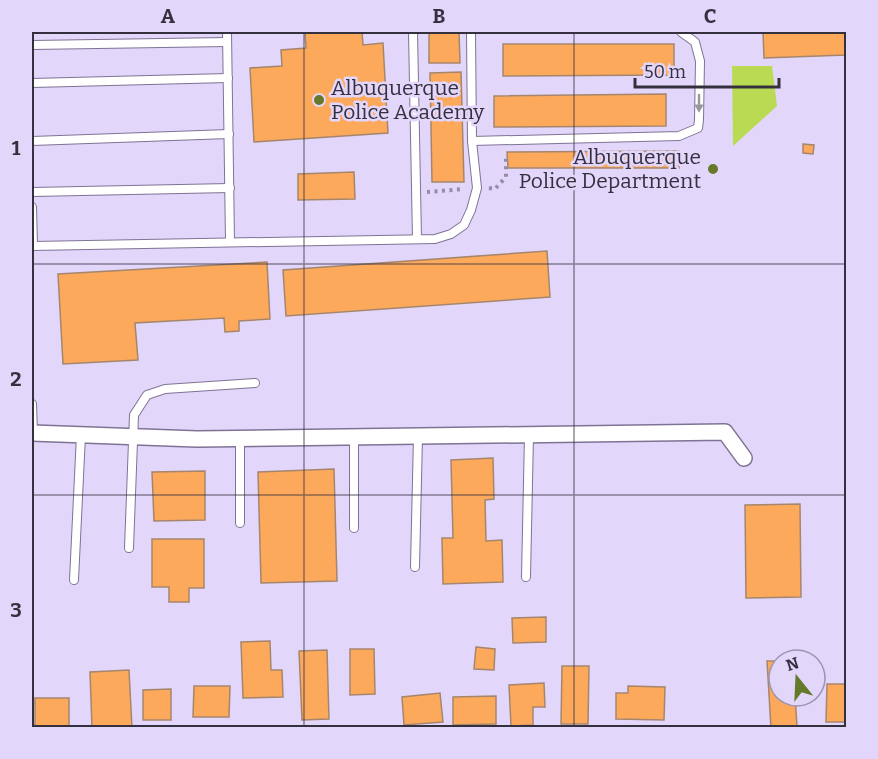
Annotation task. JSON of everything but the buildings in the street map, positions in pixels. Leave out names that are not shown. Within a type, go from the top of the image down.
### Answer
[{"type":"street","points":[[32,433],[240,439],[725,432],[744,458]]},
{"type":"lane","points":[[227,32],[230,243]]},
{"type":"lane","points":[[412,32],[417,239]]},
{"type":"lane","points":[[32,207],[32,246],[435,239],[451,234],[464,225],[477,188],[472,141],[471,32]]},
{"type":"lane","points":[[472,141],[679,136],[691,132],[698,128],[700,61],[695,42],[681,32]]},
{"type":"lane","points":[[32,45],[227,42]]},
{"type":"lane","points":[[32,83],[228,78]]},
{"type":"lane","points":[[32,141],[229,134]]},
{"type":"lane","points":[[32,192],[230,188]]},
{"type":"lane","points":[[129,548],[134,415],[147,395],[165,389],[255,383]]},
{"type":"lane","points":[[32,404],[32,433]]},
{"type":"lane","points":[[74,580],[81,435]]},
{"type":"lane","points":[[526,577],[529,435]]},
{"type":"lane","points":[[415,567],[418,436]]},
{"type":"lane","points":[[354,437],[354,528]]},
{"type":"lane","points":[[240,439],[240,523]]},
{"type":"path","points":[[485,187],[495,189],[506,177],[506,159]]},
{"type":"path","points":[[426,192],[464,189]]},
{"type":"green space","points":[[732,66],[772,66],[777,106],[733,146]]},
{"type":"place","name":"Albuquerque Police Academy","points":[[319,100]]},
{"type":"place","name":"Albuquerque Police Department","points":[[713,169]]}]
